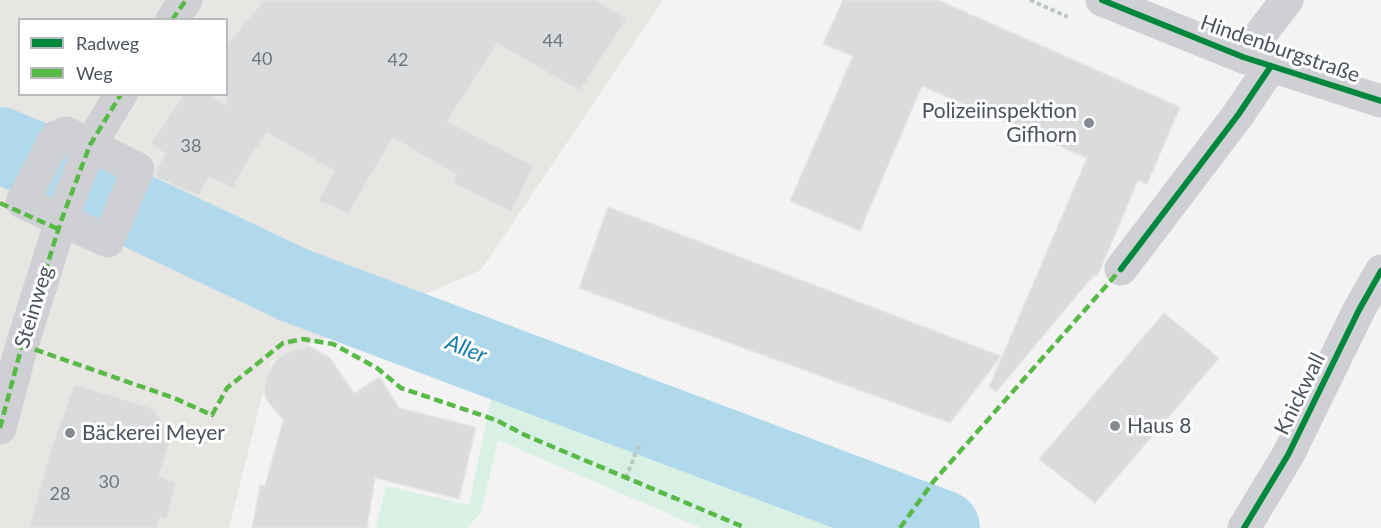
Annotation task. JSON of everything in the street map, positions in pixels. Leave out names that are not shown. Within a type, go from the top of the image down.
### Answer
[{"type":"street","points":[[173,18],[186,0]]},
{"type":"street","name":"Hindenburgstraße","points":[[1102,0],[1257,61],[1381,101]]},
{"type":"street","points":[[1121,269],[1238,115],[1257,61],[1287,0]]},
{"type":"street","name":"Steinweg","points":[[0,428],[22,345],[61,221],[90,145],[120,96]]},
{"type":"street","points":[[66,133],[138,169],[108,241],[61,221],[22,202],[56,137],[62,140],[66,133]]},
{"type":"street","name":"Knickwall","points":[[1244,528],[1288,455],[1359,310],[1381,271]]},
{"type":"path","points":[[626,478],[640,442]]},
{"type":"shaded area","points":[[0,0],[663,0],[481,270],[271,361],[229,528],[0,528]]},
{"type":"green space","points":[[494,386],[628,443],[845,528],[701,528],[498,440],[481,512],[467,528],[376,528],[386,486],[469,505]]},
{"type":"building","points":[[264,0],[596,0],[627,19],[580,91],[497,44],[448,121],[534,166],[511,212],[453,183],[456,175],[393,138],[349,213],[318,201],[334,171],[267,133],[248,160],[233,188],[209,177],[199,196],[155,177],[156,169],[165,154],[150,143],[183,96],[212,96],[226,105],[228,43]]},
{"type":"building","name":"Polizeiinspektion Gifhorn","points":[[843,0],[938,0],[1180,107],[1147,184],[1138,180],[1098,275],[1093,276],[996,392],[989,387],[1087,158],[922,86],[860,231],[790,201],[853,56],[823,44]]},
{"type":"building","points":[[608,207],[1001,356],[950,423],[579,288]]},
{"type":"building","name":"Haus 8","points":[[1164,313],[1219,358],[1095,503],[1039,459]]},
{"type":"building","points":[[309,346],[330,358],[354,393],[380,377],[399,408],[476,427],[459,499],[375,478],[367,528],[252,528],[260,485],[265,486],[283,420],[266,399],[264,390],[268,373],[275,361],[285,353]]},
{"type":"building","points":[[74,384],[152,408],[162,421],[171,438],[159,477],[176,482],[167,520],[160,518],[158,528],[29,528],[50,452]]},
{"type":"waterway","name":"Aller","points":[[0,145],[40,162],[294,285],[942,528]]},
{"type":"marked path","points":[[173,18],[186,0]]},
{"type":"marked path","points":[[0,428],[22,345],[61,221],[90,145],[120,96]]},
{"type":"marked path","points":[[0,203],[58,229]]},
{"type":"marked path","points":[[900,528],[933,482],[1121,269]]},
{"type":"marked path","points":[[22,345],[174,398],[212,415],[227,388],[283,343],[303,339],[333,344],[377,368],[401,388],[496,420],[527,436],[746,528]]},
{"type":"cycle path","points":[[1102,0],[1243,57],[1381,101]]},
{"type":"cycle path","points":[[1121,269],[1238,115],[1271,66]]},
{"type":"cycle path","points":[[1244,528],[1288,455],[1359,310],[1381,271]]},
{"type":"place","name":"Polizeiinspektion Gifhorn","points":[[1089,123]]},
{"type":"place","name":"Haus 8","points":[[1115,426]]},
{"type":"place","name":"Bäckerei Meyer","points":[[70,433]]}]
